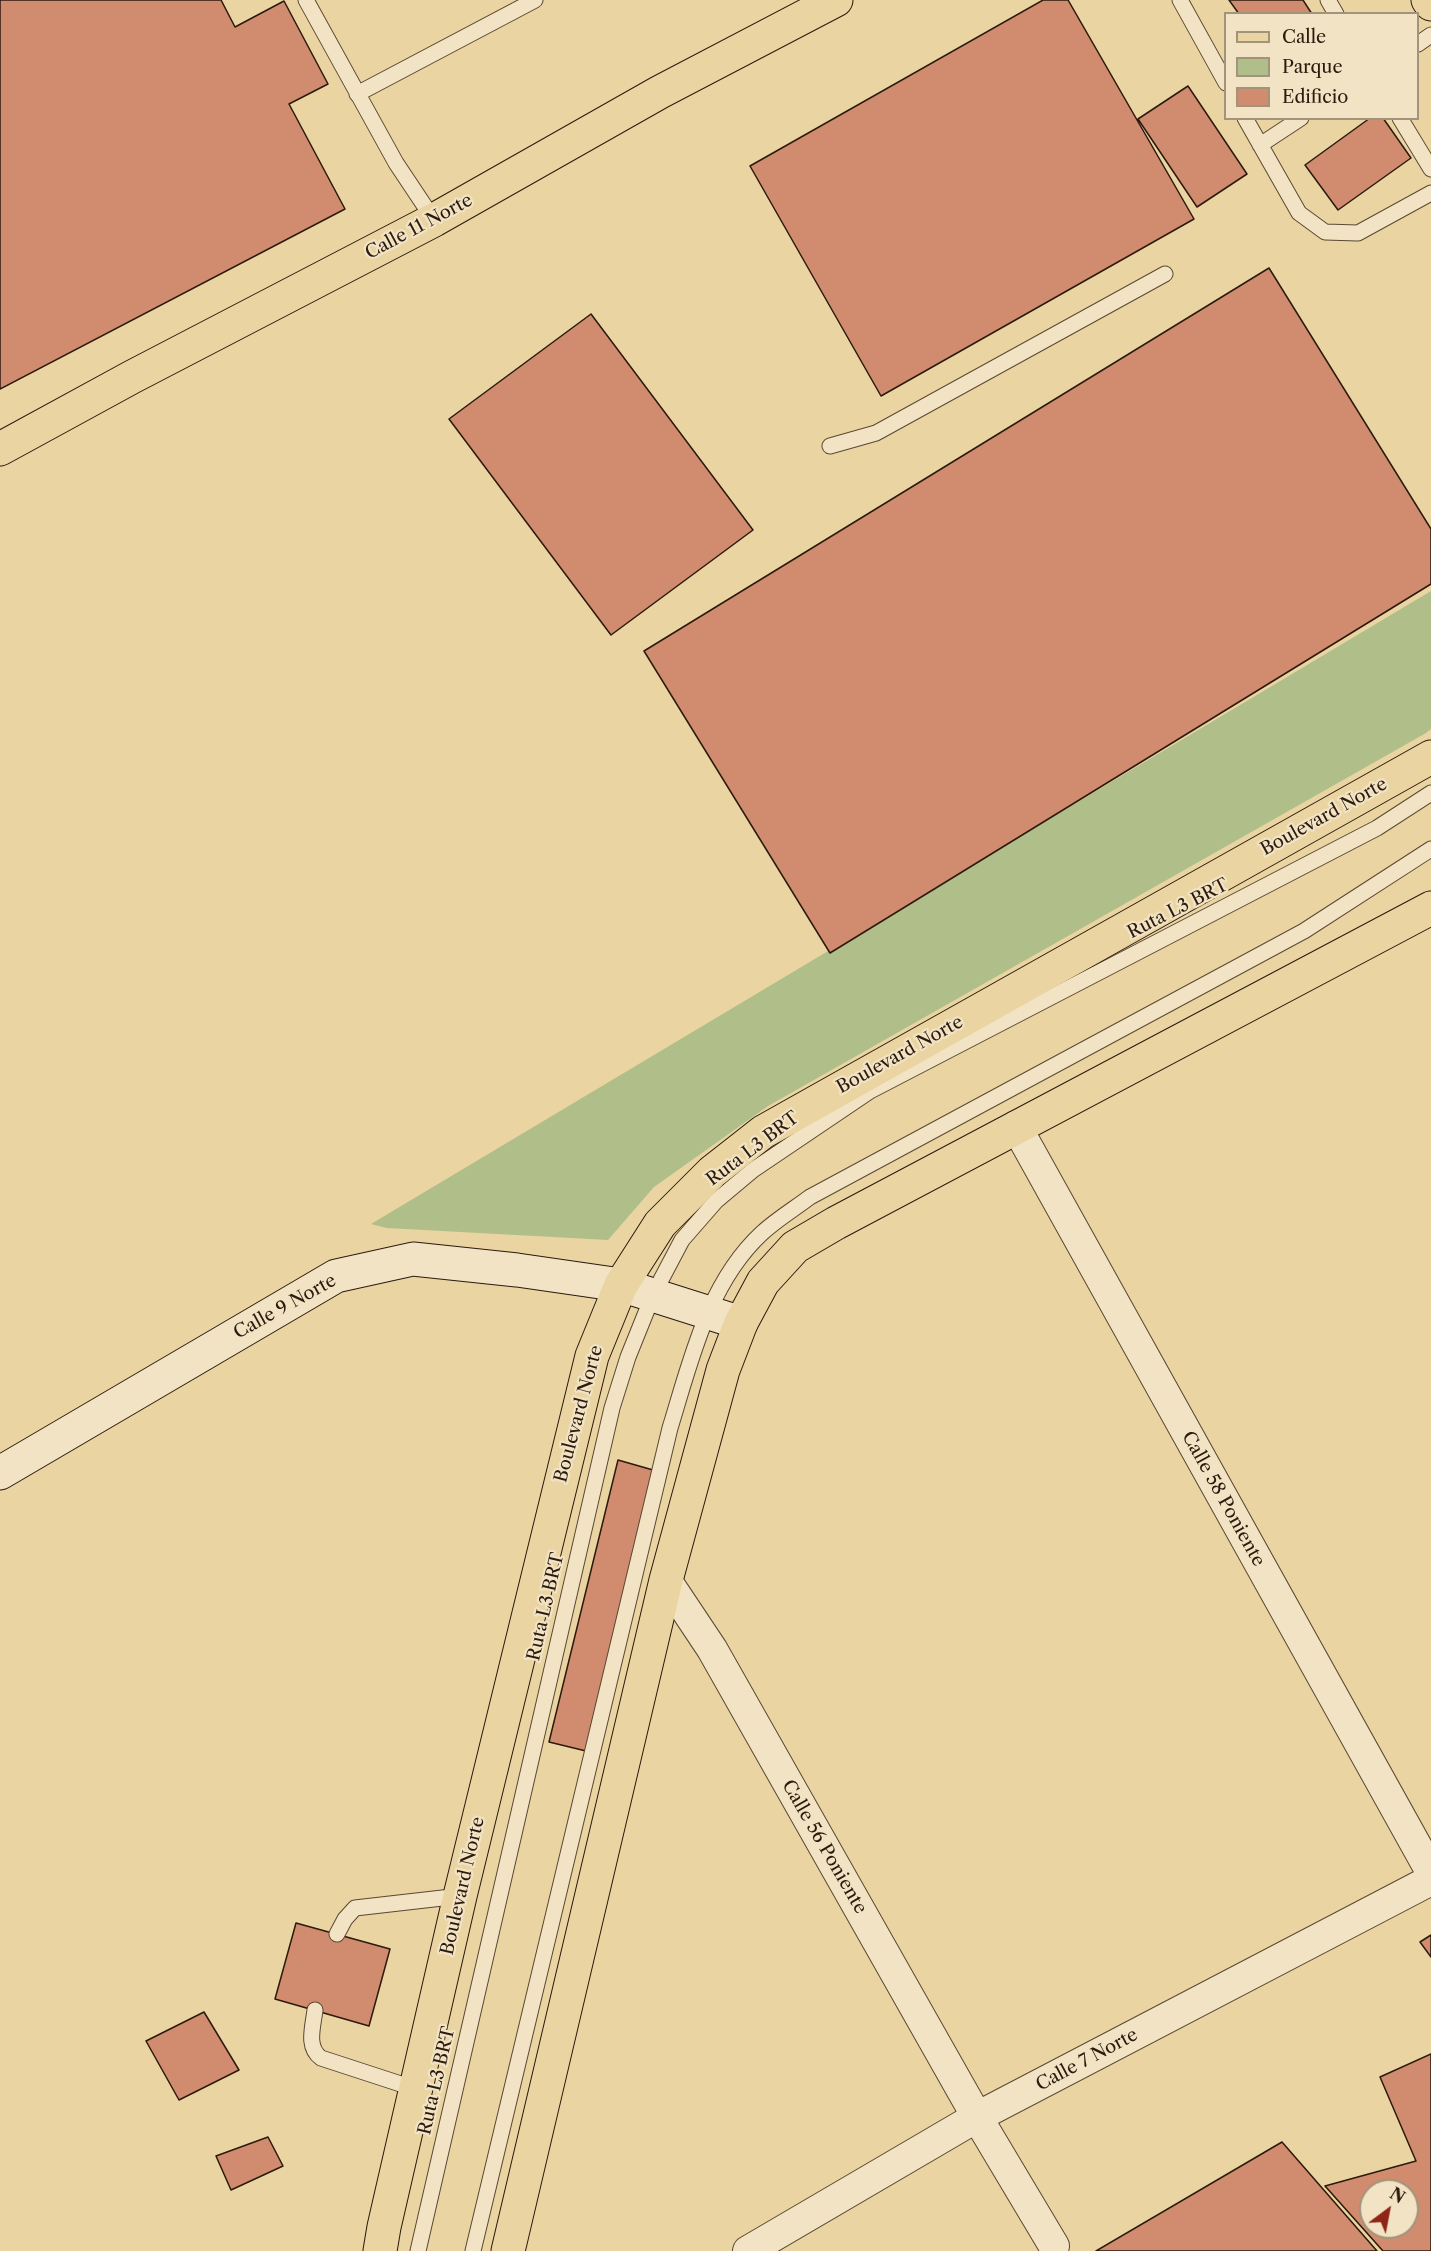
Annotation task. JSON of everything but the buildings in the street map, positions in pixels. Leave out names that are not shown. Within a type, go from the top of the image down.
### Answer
[{"type":"main road","name":"Calle 11 Norte","points":[[0,449],[132,377],[434,220],[660,92],[836,0]]},
{"type":"main road","points":[[1428,0],[1431,4]]},
{"type":"main road","name":"Boulevard Norte","points":[[380,2251],[460,1896],[589,1367],[621,1286],[660,1224],[712,1172],[763,1132],[1431,757]]},
{"type":"main road","points":[[508,2251],[666,1580],[723,1370],[741,1323],[763,1282],[795,1247],[836,1222],[1431,908]]},
{"type":"main road","name":"Calle 9 Norte","points":[[0,1473],[336,1276],[413,1259],[517,1270],[621,1286],[741,1323]]},
{"type":"street","name":"Calle 58 Poniente","points":[[1016,1126],[1431,1872]]},
{"type":"street","name":"Calle 56 Poniente","points":[[666,1580],[712,1649],[977,2117],[1054,2246]]},
{"type":"street","name":"Calle 7 Norte","points":[[756,2249],[977,2117],[1431,1880]]},
{"type":"lane","points":[[306,0],[396,163],[434,220]]},
{"type":"lane","points":[[357,94],[535,0]]},
{"type":"lane","points":[[1180,0],[1224,79]]},
{"type":"lane","points":[[1246,120],[1299,213],[1325,232],[1358,233],[1431,193]]},
{"type":"lane","points":[[1260,145],[1298,120]]},
{"type":"lane","points":[[1401,120],[1431,170]]},
{"type":"lane","points":[[830,446],[876,433],[1165,274]]},
{"type":"lane","name":"Ruta L3 BRT","points":[[418,2251],[612,1408],[628,1357],[653,1295],[682,1240],[716,1201],[753,1170],[870,1091],[1377,828],[1431,793]]},
{"type":"lane","points":[[473,2251],[670,1428],[708,1313],[731,1269],[762,1233],[810,1197],[1304,931],[1431,849]]},
{"type":"lane","points":[[337,1934],[345,1919],[355,1908],[460,1896]]},
{"type":"lane","points":[[315,2010],[311,2046],[314,2054],[416,2089]]},
{"type":"green space","points":[[1431,591],[1431,729],[1426,733],[768,1106],[654,1187],[608,1240],[387,1228],[371,1224]]}]
